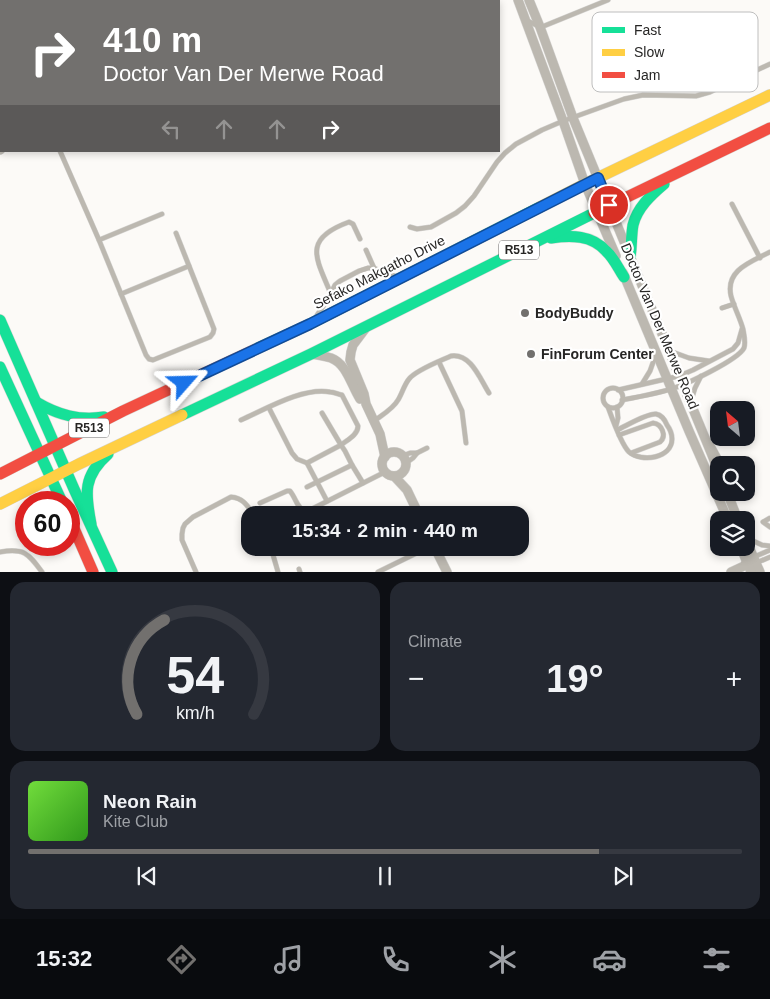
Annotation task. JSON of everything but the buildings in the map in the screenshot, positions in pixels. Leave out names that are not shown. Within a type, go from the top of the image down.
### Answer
[{"type":"main road","name":"Sefako Makgatho Drive","points":[[0,474],[123,411],[310,324],[585,184],[770,95]]},
{"type":"main road","name":"R513","points":[[0,504],[132,438],[311,354],[609,205],[770,128]]},
{"type":"main road","points":[[630,257],[634,224],[640,209],[652,194],[680,172]]},
{"type":"main road","points":[[539,240],[567,236],[582,237],[595,241],[606,250],[624,277]]},
{"type":"main road","points":[[0,320],[109,568]]},
{"type":"main road","points":[[0,368],[57,491]]},
{"type":"main road","points":[[36,402],[59,414],[82,419],[98,418],[123,411]]},
{"type":"main road","points":[[91,524],[86,494],[90,474],[104,458],[132,438]]},
{"type":"main road","points":[[80,543],[93,572]]},
{"type":"street","name":"Doctor Van Der Merwe Road","points":[[518,0],[585,184],[724,511]]},
{"type":"street","name":"Doctor Van Der Merwe Road","points":[[528,0],[540,26],[573,118],[713,456]]},
{"type":"street","points":[[366,327],[353,345],[350,357],[352,366],[364,394],[366,404],[380,434],[385,457],[383,466],[407,490]]},
{"type":"street","points":[[311,354],[326,356],[344,367],[359,397],[366,404]]},
{"type":"street","points":[[380,434],[402,461],[407,490],[415,506]]},
{"type":"street","points":[[385,457],[389,454],[402,461]]},
{"type":"street","points":[[389,474],[400,475],[402,461]]},
{"type":"street","points":[[439,556],[447,572]]},
{"type":"street","points":[[731,572],[751,565]]},
{"type":"lane","points":[[524,20],[540,26],[549,25],[608,0]]},
{"type":"lane","points":[[758,70],[770,64]]},
{"type":"lane","points":[[410,227],[416,229],[431,227],[456,213],[474,196],[504,153],[542,130],[624,99],[643,95],[696,96],[710,92]]},
{"type":"lane","points":[[60,152],[142,346],[149,359],[153,360],[210,337],[214,329],[176,233]]},
{"type":"lane","points":[[732,204],[760,258]]},
{"type":"lane","points":[[99,240],[162,214]]},
{"type":"lane","points":[[330,294],[316,257],[318,242],[325,234],[349,222],[353,224],[360,239]]},
{"type":"lane","points":[[366,250],[374,268]]},
{"type":"lane","points":[[617,430],[652,414],[656,414],[666,423],[672,436],[670,448],[648,459],[631,453],[626,448],[612,421],[608,407],[603,400],[604,394],[612,388],[618,390],[667,379],[681,380],[702,375],[740,353],[745,343],[730,285],[740,268],[770,252]]},
{"type":"lane","points":[[121,294],[189,266]]},
{"type":"lane","points":[[310,324],[323,309],[333,287],[340,281],[365,268],[374,268],[387,274],[404,277]]},
{"type":"lane","points":[[722,308],[734,304]]},
{"type":"lane","points":[[622,400],[671,389],[709,361],[732,349],[738,343],[742,328]]},
{"type":"lane","points":[[669,351],[689,358],[709,361]]},
{"type":"lane","points":[[642,384],[650,371],[656,353]]},
{"type":"lane","points":[[374,421],[397,402],[409,378],[414,373],[451,356],[457,355],[471,365],[489,394]]},
{"type":"lane","points":[[439,362],[462,411],[466,443]]},
{"type":"lane","points":[[691,404],[702,375]]},
{"type":"lane","points":[[617,430],[617,407],[622,400],[622,395],[618,390]]},
{"type":"lane","points":[[241,420],[300,394],[329,391],[342,395],[358,426],[356,434],[307,464]]},
{"type":"lane","points":[[608,407],[617,407]]},
{"type":"lane","points":[[269,408],[292,454],[307,464],[327,501]]},
{"type":"lane","points":[[322,413],[363,483]]},
{"type":"lane","points":[[617,430],[653,422],[658,423],[664,436],[663,440],[631,453]]},
{"type":"lane","points":[[707,441],[712,445],[718,456]]},
{"type":"lane","points":[[402,461],[427,448]]},
{"type":"lane","points":[[402,461],[413,458],[417,453]]},
{"type":"lane","points":[[307,487],[352,466]]},
{"type":"lane","points":[[260,503],[287,491],[294,495],[300,509],[306,512],[363,483],[389,474]]},
{"type":"lane","points":[[196,572],[182,540],[183,528],[193,517],[231,497],[243,500],[247,506]]},
{"type":"lane","points":[[770,518],[763,522],[770,527]]},
{"type":"lane","points":[[755,542],[770,546]]},
{"type":"lane","points":[[0,552],[14,550],[27,554],[42,572]]},
{"type":"lane","points":[[751,565],[770,550]]},
{"type":"lane","points":[[273,556],[278,572]]},
{"type":"lane","points":[[378,572],[411,556]]},
{"type":"lane","points":[[751,565],[770,557]]},
{"type":"traffic: fast","points":[[630,257],[632,229],[635,219],[645,202],[664,184]]},
{"type":"traffic: fast","points":[[256,349],[310,324],[540,207]]},
{"type":"traffic: fast","points":[[182,415],[311,354],[594,213]]},
{"type":"traffic: fast","points":[[551,238],[581,237],[594,242],[609,254],[624,277]]},
{"type":"traffic: fast","points":[[0,320],[112,572]]},
{"type":"traffic: fast","points":[[0,367],[57,491]]},
{"type":"traffic: fast","points":[[36,402],[69,416],[86,418],[104,417]]},
{"type":"traffic: fast","points":[[91,524],[87,494],[88,486],[94,470],[108,454]]},
{"type":"traffic: slow","points":[[540,207],[770,95]]},
{"type":"traffic: slow","points":[[0,504],[182,415]]},
{"type":"traffic: jam","points":[[594,213],[770,128]]},
{"type":"traffic: jam","points":[[0,474],[123,411],[256,349]]},
{"type":"traffic: jam","points":[[80,542],[93,572]]},
{"type":"place","name":"BodyBuddy","points":[[525,313]]},
{"type":"place","name":"FinForum Center","points":[[531,354]]},
{"type":"route","points":[[184,383],[310,324],[598,178],[609,205]]}]
